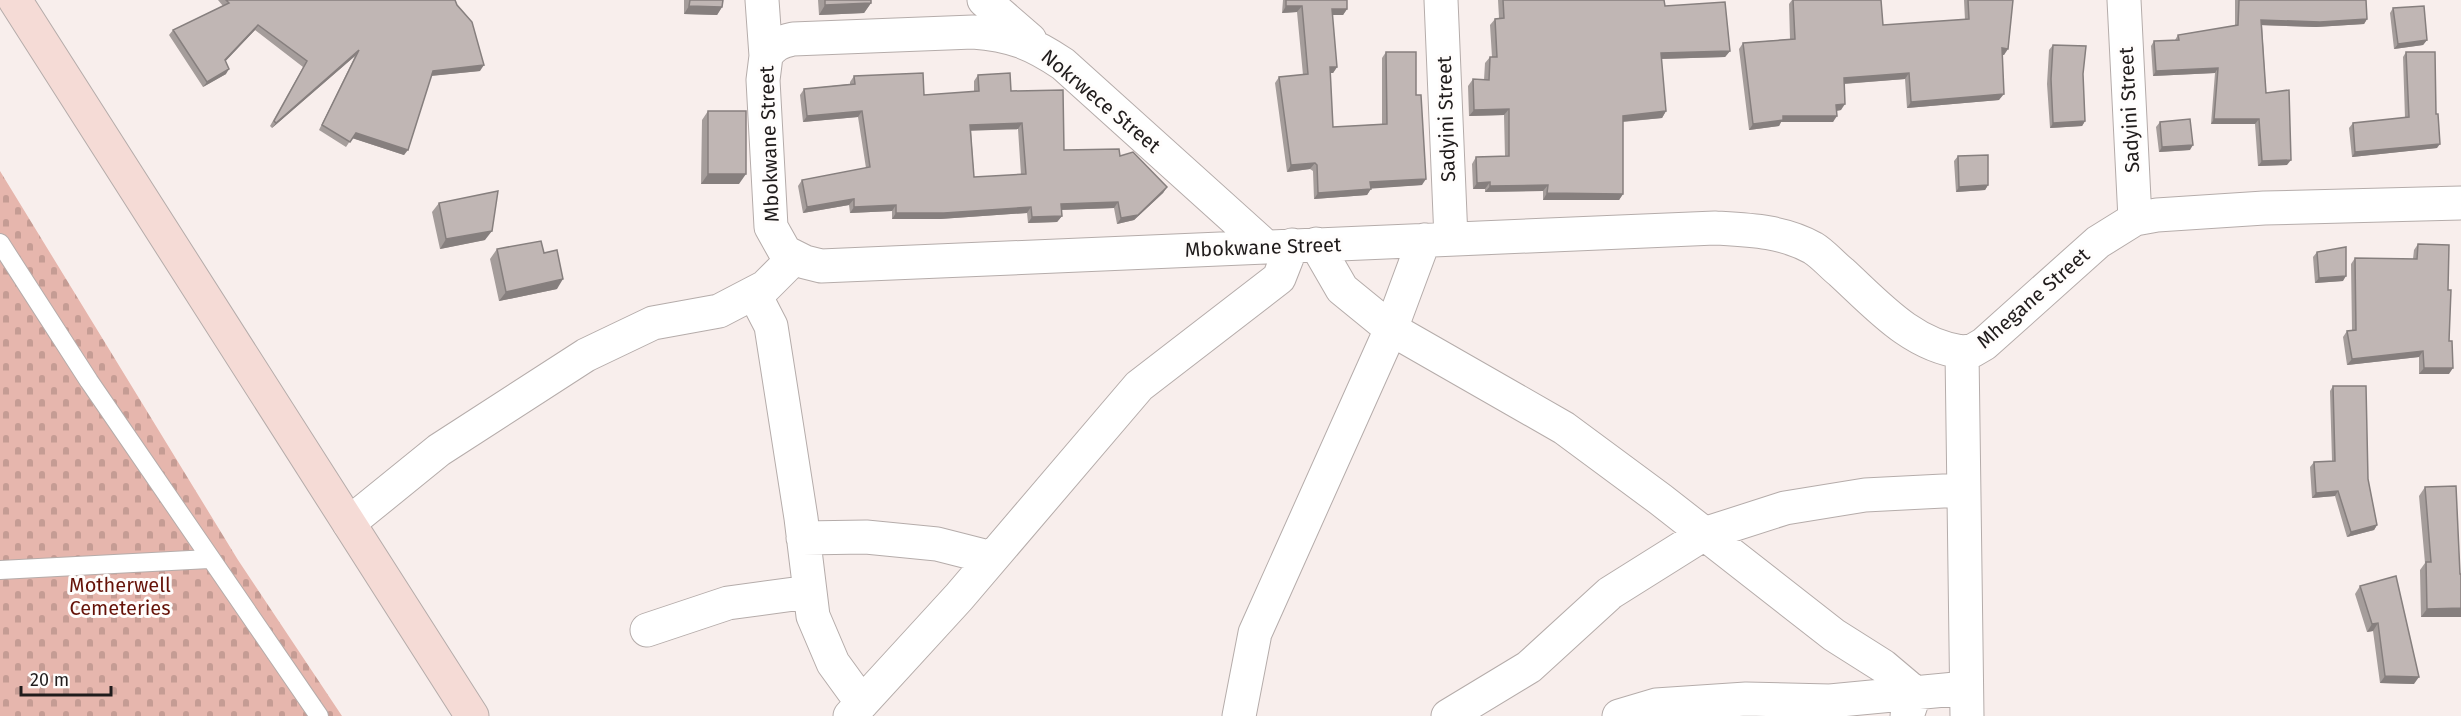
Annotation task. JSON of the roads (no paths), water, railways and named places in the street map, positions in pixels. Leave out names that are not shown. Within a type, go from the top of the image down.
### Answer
[{"type":"main road","points":[[15,0],[472,716]]},
{"type":"street","name":"Mbokwane Street","points":[[762,0],[766,56],[763,80],[771,227],[785,252],[794,258],[820,266],[1715,228],[1774,233],[1815,249],[1911,334],[1942,349],[1962,352]]},
{"type":"street","points":[[984,0],[1038,47]]},
{"type":"street","name":"Sadyini Street","points":[[1438,239],[1441,0]]},
{"type":"street","name":"Sadyini Street","points":[[2124,0],[2135,219]]},
{"type":"street","name":"Nokrwece Street","points":[[766,56],[780,42],[793,39],[973,32],[1008,36],[1038,47],[1063,64],[1291,245],[1391,329],[1564,428],[1833,635],[1883,666],[1911,704]]},
{"type":"street","name":"Mhegane Street","points":[[1967,702],[1962,352],[1971,351],[1984,344],[2098,242],[2135,219],[2157,215],[2264,208],[2461,203]]},
{"type":"street","points":[[1239,716],[1255,633],[1391,329],[1438,239]]},
{"type":"street","points":[[754,293],[771,326],[813,616],[856,710],[959,597],[1138,386],[1279,278],[1291,245]]},
{"type":"street","points":[[349,523],[439,450],[586,355],[653,323],[719,312],[765,287],[794,258]]},
{"type":"street","points":[[1448,716],[1529,667],[1610,593],[1704,534],[1785,508],[1865,495],[1963,490]]},
{"type":"street","points":[[803,538],[866,537],[926,543],[992,558]]},
{"type":"street","points":[[647,630],[728,603],[809,592]]},
{"type":"street","points":[[1619,716],[1656,705],[1746,699],[1911,704],[1967,702]]},
{"type":"lane","points":[[0,243],[89,381],[209,559],[319,716]]},
{"type":"lane","points":[[0,570],[209,559]]},
{"type":"park label","name":"Motherwell Cemeteries","points":[[120,596]]}]
